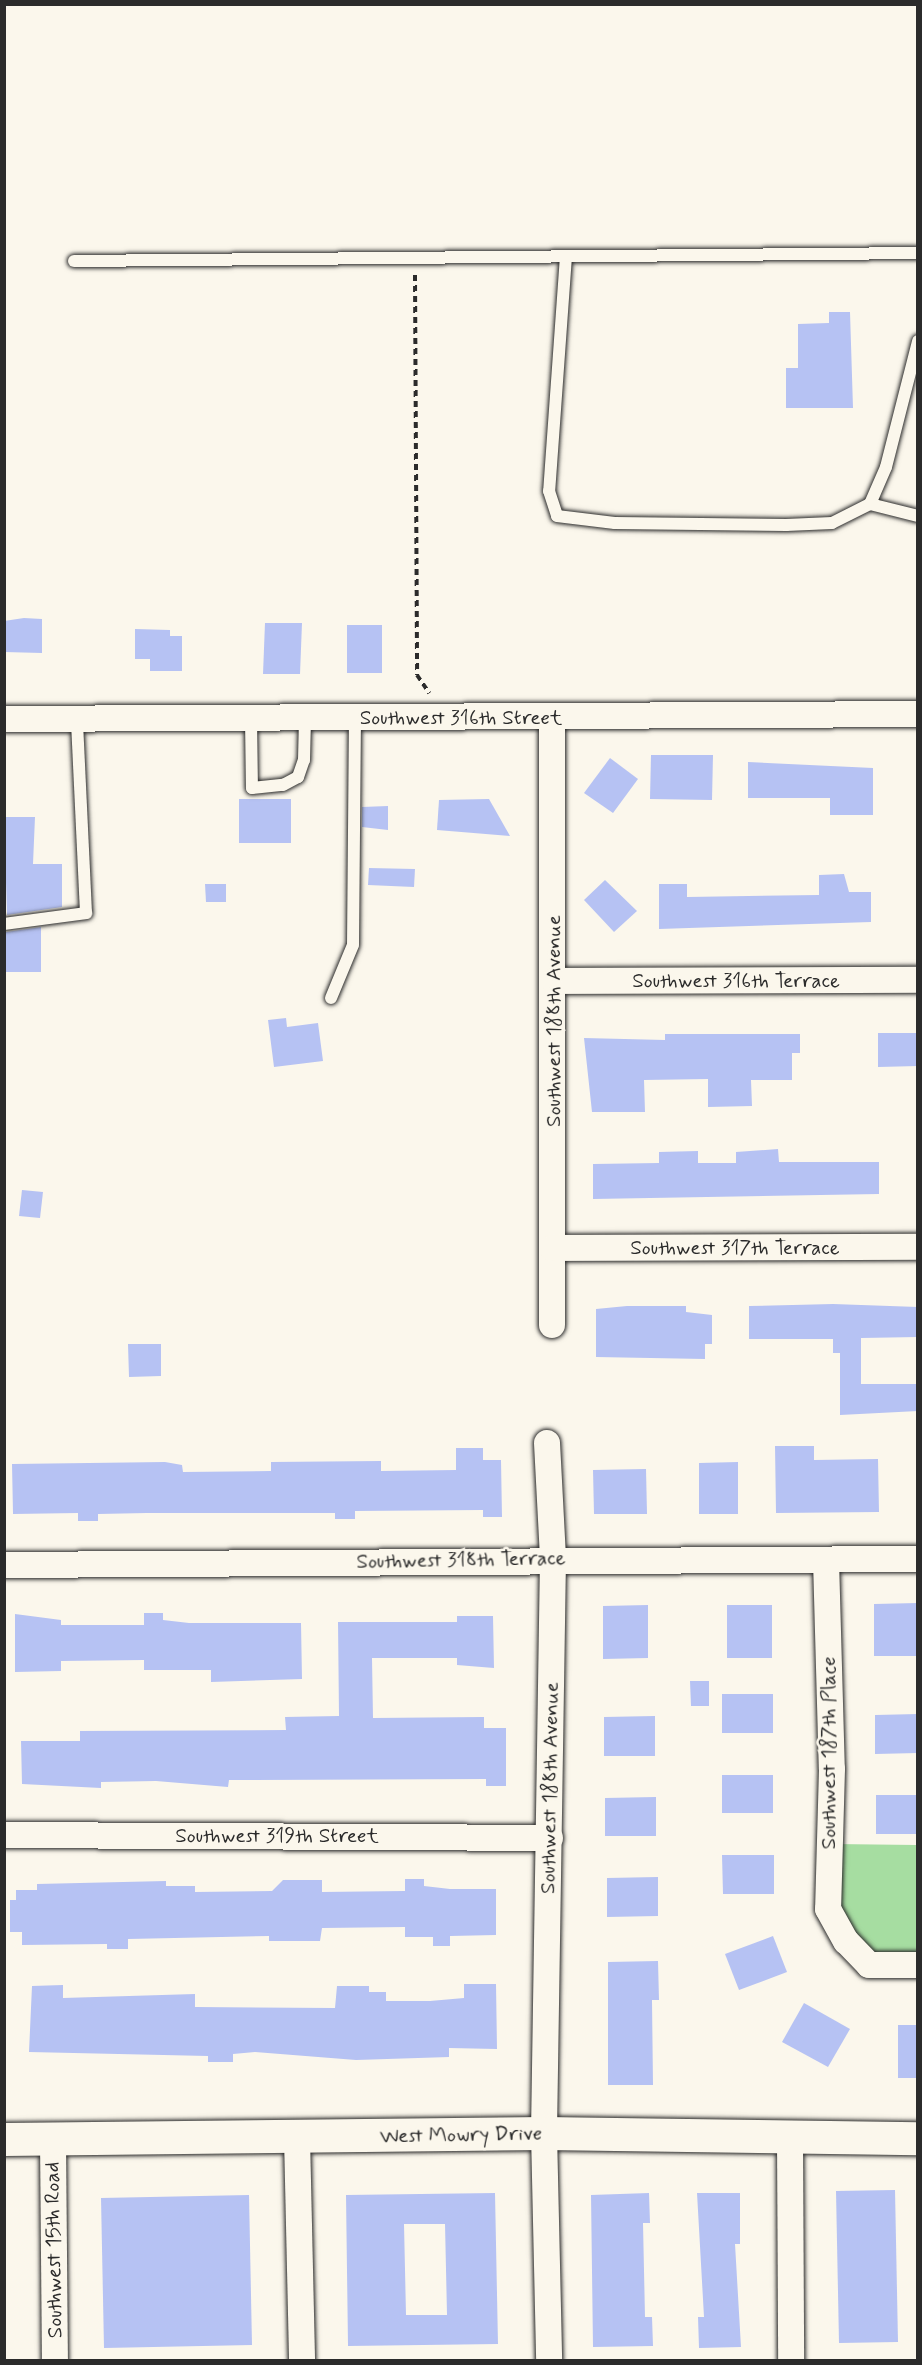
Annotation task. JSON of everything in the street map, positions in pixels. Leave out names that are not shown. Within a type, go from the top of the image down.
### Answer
[{"type":"street","name":"Southwest 316th Street","points":[[4,719],[918,714]]},
{"type":"street","name":"Southwest 188th Avenue","points":[[552,717],[555,981],[552,1325]]},
{"type":"street","name":"Southwest 316th Terrace","points":[[555,981],[918,980]]},
{"type":"street","name":"Southwest 317th Terrace","points":[[553,1248],[918,1247]]},
{"type":"street","name":"Southwest 188th Avenue","points":[[547,1443],[553,1559],[544,2133],[549,2361]]},
{"type":"street","name":"Southwest 318th Terrace","points":[[4,1565],[553,1559],[918,1559]]},
{"type":"street","name":"Southwest 187th Place","points":[[826,1560],[832,1769],[828,1909],[846,1941],[869,1965],[918,1965]]},
{"type":"street","name":"Southwest 319th Street","points":[[4,1835],[550,1838]]},
{"type":"street","name":"West Mowry Drive","points":[[4,2139],[544,2133],[918,2138]]},
{"type":"street","points":[[297,2137],[302,2361]]},
{"type":"street","points":[[790,2138],[791,2361]]},
{"type":"street","name":"Southwest 15th Road","points":[[53,2139],[55,2361]]},
{"type":"lane","points":[[74,261],[918,253]]},
{"type":"lane","points":[[566,256],[549,491],[557,516],[615,524],[786,525],[831,523],[870,504],[918,516]]},
{"type":"lane","points":[[870,504],[886,467],[918,341]]},
{"type":"lane","points":[[250,719],[252,788],[283,785],[298,777],[304,760],[305,718]]},
{"type":"lane","points":[[331,998],[353,945],[355,718]]},
{"type":"lane","points":[[4,924],[87,913],[77,719]]},
{"type":"path","points":[[415,257],[417,675],[447,718]]},
{"type":"green space","points":[[833,1844],[917,1845],[917,1962],[870,1962],[831,1908]]},
{"type":"building","points":[[829,312],[850,312],[853,408],[786,408],[786,368],[798,368],[798,324],[829,323]]},
{"type":"building","points":[[24,618],[42,619],[42,653],[4,652],[4,621]]},
{"type":"building","points":[[265,623],[302,623],[300,674],[263,674]]},
{"type":"building","points":[[347,625],[382,625],[382,673],[347,673]]},
{"type":"building","points":[[135,629],[170,630],[170,636],[182,636],[182,671],[150,671],[150,659],[135,659]]},
{"type":"building","points":[[651,755],[713,755],[712,800],[650,799]]},
{"type":"building","points":[[610,758],[638,779],[613,813],[584,793]]},
{"type":"building","points":[[748,762],[873,768],[873,815],[830,815],[830,798],[748,798]]},
{"type":"building","points":[[239,799],[291,799],[291,843],[239,843]]},
{"type":"building","points":[[489,799],[510,836],[437,830],[439,800]]},
{"type":"building","points":[[388,806],[388,830],[362,827],[362,807]]},
{"type":"building","points":[[4,817],[35,817],[33,864],[62,864],[62,907],[7,915]]},
{"type":"building","points":[[369,868],[415,869],[414,887],[368,885]]},
{"type":"building","points":[[844,874],[849,892],[871,892],[871,922],[659,929],[659,884],[687,884],[687,897],[819,895],[819,875]]},
{"type":"building","points":[[605,880],[637,911],[614,932],[584,900]]},
{"type":"building","points":[[205,884],[226,884],[226,902],[206,902]]},
{"type":"building","points":[[41,927],[41,972],[4,972],[6,932]]},
{"type":"building","points":[[286,1018],[287,1027],[318,1023],[323,1061],[274,1067],[268,1020]]},
{"type":"building","points":[[878,1033],[918,1033],[918,1066],[878,1067]]},
{"type":"building","points":[[665,1034],[800,1034],[800,1053],[792,1053],[792,1080],[751,1080],[752,1106],[708,1107],[708,1079],[644,1080],[645,1112],[592,1112],[584,1038],[665,1040]]},
{"type":"building","points":[[778,1149],[779,1162],[879,1162],[879,1194],[593,1199],[593,1164],[659,1163],[659,1152],[698,1151],[698,1163],[736,1163],[736,1152]]},
{"type":"building","points":[[22,1190],[43,1192],[40,1218],[19,1216]]},
{"type":"building","points":[[833,1304],[918,1307],[918,1337],[861,1338],[861,1384],[918,1384],[918,1411],[840,1415],[840,1353],[833,1353],[833,1339],[749,1339],[749,1306]]},
{"type":"building","points":[[627,1306],[686,1306],[686,1312],[712,1315],[712,1344],[705,1344],[705,1359],[596,1357],[596,1309]]},
{"type":"building","points":[[128,1344],[161,1344],[161,1376],[129,1377]]},
{"type":"building","points":[[775,1446],[814,1446],[814,1460],[878,1459],[879,1512],[776,1513]]},
{"type":"building","points":[[456,1448],[483,1448],[483,1460],[501,1460],[502,1517],[483,1517],[483,1510],[355,1511],[355,1519],[335,1519],[335,1513],[147,1513],[98,1514],[98,1521],[78,1521],[78,1513],[13,1514],[12,1464],[165,1462],[182,1465],[183,1472],[271,1471],[271,1462],[381,1461],[381,1471],[456,1470]]},
{"type":"building","points":[[738,1462],[738,1514],[699,1514],[699,1463]]},
{"type":"building","points":[[646,1469],[647,1514],[594,1514],[593,1470]]},
{"type":"building","points":[[918,1603],[918,1656],[874,1656],[874,1604]]},
{"type":"building","points":[[648,1605],[648,1658],[603,1659],[603,1606]]},
{"type":"building","points":[[727,1605],[772,1605],[772,1658],[727,1658]]},
{"type":"building","points":[[144,1613],[163,1613],[163,1620],[189,1623],[301,1623],[302,1679],[211,1682],[211,1670],[144,1670],[144,1660],[61,1661],[61,1671],[15,1672],[15,1614],[61,1620],[61,1625],[144,1625]]},
{"type":"building","points":[[457,1616],[493,1616],[494,1668],[457,1665],[457,1658],[372,1658],[373,1718],[484,1717],[484,1728],[506,1728],[506,1786],[486,1786],[486,1779],[229,1780],[228,1787],[156,1781],[101,1782],[101,1788],[22,1784],[21,1741],[80,1741],[80,1731],[286,1730],[285,1717],[339,1716],[338,1622],[457,1622]]},
{"type":"building","points":[[690,1681],[709,1681],[709,1706],[691,1706]]},
{"type":"building","points":[[722,1694],[773,1694],[773,1733],[722,1733]]},
{"type":"building","points":[[918,1714],[918,1753],[875,1754],[875,1715]]},
{"type":"building","points":[[655,1716],[655,1756],[604,1756],[604,1717]]},
{"type":"building","points":[[722,1775],[773,1775],[773,1813],[722,1813]]},
{"type":"building","points":[[876,1795],[918,1795],[918,1834],[876,1834]]},
{"type":"building","points":[[656,1797],[656,1836],[605,1836],[605,1798]]},
{"type":"building","points":[[722,1855],[774,1855],[774,1894],[723,1894]]},
{"type":"building","points":[[658,1877],[658,1916],[607,1917],[607,1878]]},
{"type":"building","points":[[405,1879],[424,1879],[424,1886],[450,1889],[496,1889],[496,1935],[450,1936],[450,1946],[433,1946],[433,1937],[405,1937],[405,1927],[322,1928],[320,1941],[269,1941],[269,1936],[128,1939],[128,1949],[107,1949],[107,1944],[22,1945],[22,1932],[10,1932],[10,1900],[16,1900],[16,1890],[37,1890],[37,1884],[166,1881],[166,1886],[195,1886],[195,1892],[272,1891],[283,1880],[322,1880],[322,1892],[405,1891]]},
{"type":"building","points":[[773,1936],[787,1972],[739,1990],[725,1954]]},
{"type":"building","points":[[658,1961],[659,2000],[652,2000],[653,2085],[608,2085],[608,1962]]},
{"type":"building","points":[[464,1984],[496,1984],[497,2049],[449,2048],[449,2057],[356,2060],[255,2052],[233,2054],[233,2062],[208,2062],[208,2056],[29,2052],[32,1986],[63,1985],[63,1998],[195,1994],[195,2007],[335,2008],[337,1986],[369,1986],[369,1992],[386,1992],[386,2001],[430,2001],[464,1998]]},
{"type":"building","points":[[804,2003],[850,2029],[828,2067],[782,2042]]},
{"type":"building","points":[[898,2025],[918,2025],[918,2078],[898,2078]]},
{"type":"building","points":[[895,2190],[898,2342],[839,2343],[836,2191]]},
{"type":"building","points":[[495,2193],[498,2344],[348,2346],[346,2195]],"holes":[[[404,2224],[445,2224],[447,2315],[406,2315]]]},
{"type":"building","points":[[649,2193],[650,2223],[643,2223],[645,2317],[652,2317],[653,2346],[593,2347],[591,2195]]},
{"type":"building","points":[[697,2193],[740,2193],[740,2244],[735,2244],[741,2347],[699,2348],[698,2317],[704,2317]]},
{"type":"building","points":[[249,2195],[252,2345],[104,2348],[101,2198]]}]
